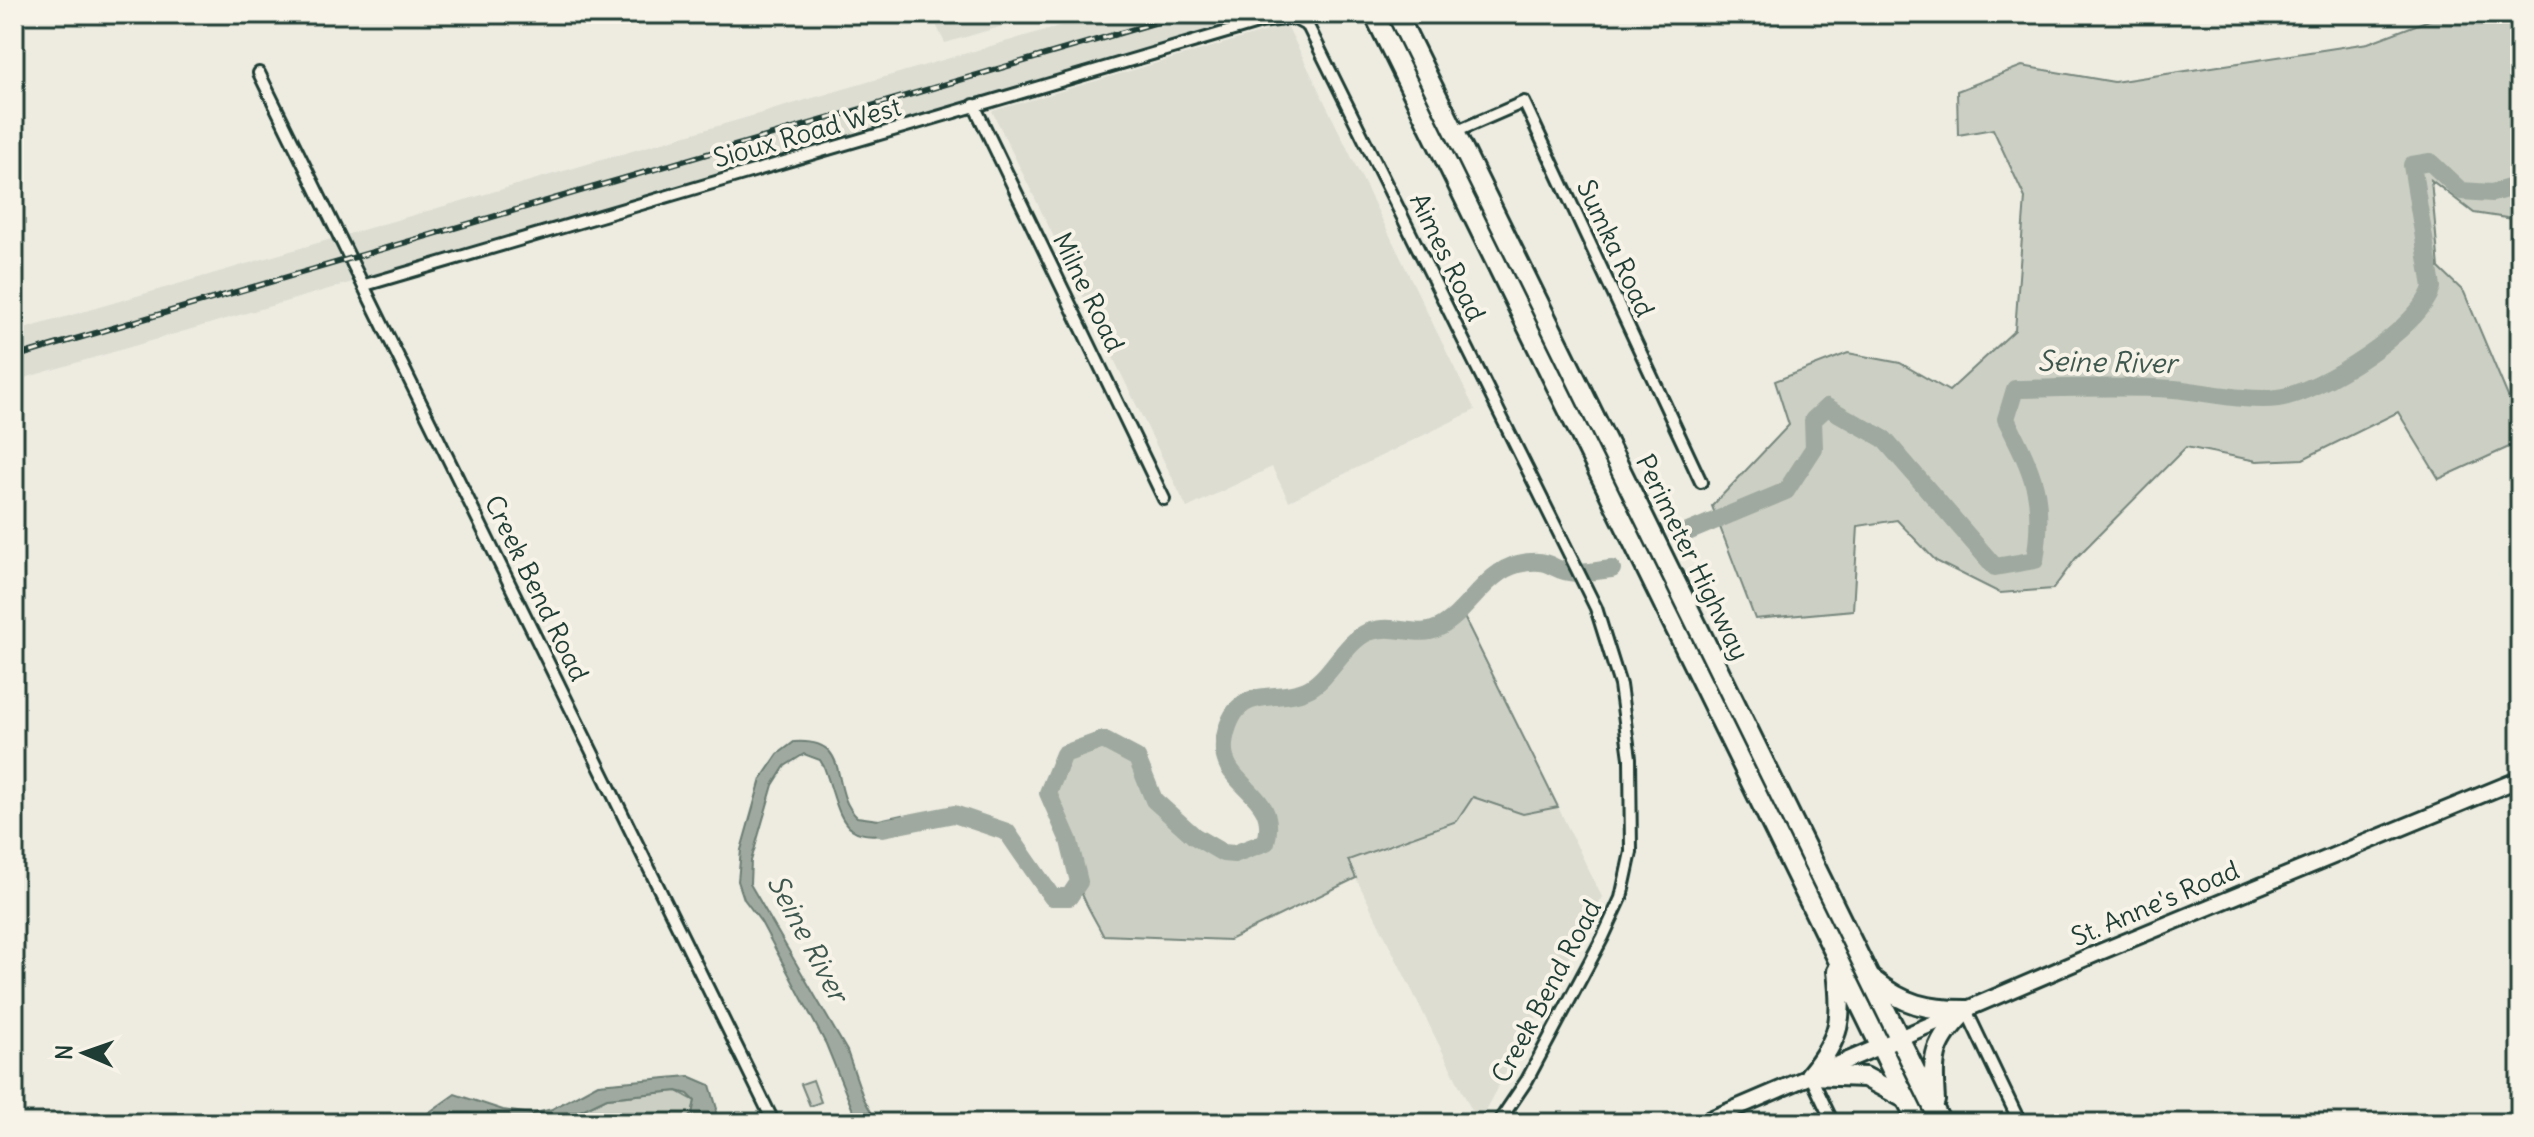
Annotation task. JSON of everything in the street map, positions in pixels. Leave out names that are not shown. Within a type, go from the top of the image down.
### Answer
[{"type":"highway","name":"Perimeter Highway","points":[[1374,14],[1918,1123]]},
{"type":"highway","name":"Perimeter Highway","points":[[1397,14],[1938,1117]]},
{"type":"highway","points":[[1810,1075],[1832,1048],[1838,1032],[1840,1002],[1834,954]]},
{"type":"highway","points":[[1870,978],[1910,1005],[1966,1010]]},
{"type":"highway","points":[[1938,1117],[1934,1055],[1946,1030],[1966,1010]]},
{"type":"highway","points":[[1810,1075],[1865,1077],[1906,1099]]},
{"type":"main road","name":"St. Anne's Road","points":[[1701,1123],[2520,779]]},
{"type":"street","name":"Aimes Road","points":[[1261,22],[1293,18],[1308,26],[1315,35],[1568,553]]},
{"type":"street","name":"Sioux Road West","points":[[365,285],[1261,22]]},
{"type":"street","name":"Creek Bend Road","points":[[259,73],[774,1123]]},
{"type":"street","name":"Sumka Road","points":[[1455,132],[1524,102],[1701,482]]},
{"type":"street","name":"Milne Road","points":[[974,105],[1164,499]]},
{"type":"street","name":"Creek Bend Road","points":[[1498,1123],[1527,1080],[1603,937],[1621,898],[1631,852],[1630,758],[1620,685],[1596,608],[1568,553]]},
{"type":"street","points":[[1966,1010],[2020,1123]]},
{"type":"street","points":[[1810,1075],[1833,1123]]},
{"type":"shaded area","points":[[931,14],[1044,14],[945,43]]},
{"type":"shaded area","points":[[1100,14],[1269,14],[14,381],[14,332]]},
{"type":"shaded area","points":[[2445,14],[2520,14],[2520,220],[2474,213],[2431,180],[2439,268],[2464,292],[2520,425],[2520,442],[2439,479],[2398,412],[2303,459],[2257,461],[2186,447],[2076,558],[2053,589],[2000,593],[1936,561],[1897,520],[1858,526],[1853,610],[1755,619],[1712,506],[1789,425],[1775,381],[1848,353],[1900,363],[1949,391],[2015,330],[2025,198],[1993,129],[1958,135],[1957,91],[2022,66],[2114,82],[2368,43]]},
{"type":"shaded area","points":[[1287,25],[1475,410],[1289,501],[1272,467],[1187,508],[992,111]]},
{"type":"shaded area","points":[[1462,613],[1558,807],[1523,814],[1473,797],[1457,821],[1348,860],[1356,878],[1229,940],[1103,935],[1083,898],[1075,855],[1049,802],[1048,791],[1052,779],[1077,749],[1099,738],[1122,745],[1132,755],[1154,797],[1195,834],[1224,852],[1255,849],[1271,830],[1261,803],[1223,759],[1227,730],[1236,710],[1260,693],[1294,689],[1313,682],[1353,642],[1369,633],[1395,632],[1427,639],[1449,628]]},
{"type":"shaded area","points":[[794,742],[813,743],[833,756],[848,805],[857,817],[879,820],[902,815],[909,828],[886,834],[856,832],[841,815],[820,760],[804,754],[785,766],[773,785],[751,861],[750,884],[847,1051],[863,1097],[877,1123],[858,1123],[826,1044],[761,922],[744,899],[738,881],[741,850],[761,779],[778,754]]},
{"type":"shaded area","points":[[1473,797],[1523,814],[1558,807],[1602,897],[1478,1123],[1347,860],[1457,821]]},
{"type":"shaded area","points":[[689,1076],[710,1085],[717,1109],[711,1123],[683,1123],[692,1114],[695,1101],[688,1094],[677,1091],[607,1098],[555,1123],[501,1123],[469,1113],[449,1114],[434,1123],[414,1123],[455,1094],[503,1110],[532,1114],[552,1109],[598,1084]]},
{"type":"shaded area","points":[[813,1080],[821,1102],[810,1106],[801,1084]]},
{"type":"shaded area","points":[[677,1091],[695,1101],[692,1114],[683,1123],[555,1123],[607,1098]]},
{"type":"shaded area","points":[[469,1113],[501,1123],[434,1123],[449,1114]]},
{"type":"waterway","name":"Seine River","points":[[1683,534],[1786,491],[1814,448],[1813,420],[1827,407],[1884,439],[1995,567],[2035,560],[2039,519],[2035,487],[2006,419],[2015,389],[2154,388],[2253,399],[2278,398],[2296,393],[2367,356],[2409,321],[2424,303],[2432,287],[2412,165],[2430,162],[2461,191],[2492,193],[2520,185]]},
{"type":"waterway","name":"Seine River","points":[[883,828],[954,814],[1007,832],[1052,897],[1069,897],[1079,882],[1069,841],[1048,793],[1064,754],[1103,740],[1137,758],[1154,800],[1194,836],[1223,853],[1234,854],[1266,842],[1268,824],[1264,810],[1229,767],[1224,754],[1225,737],[1238,708],[1258,698],[1294,694],[1315,685],[1351,644],[1368,632],[1378,629],[1422,632],[1438,628],[1506,568],[1538,562],[1576,573],[1612,569]]},
{"type":"railway","points":[[14,357],[1185,14]]}]
